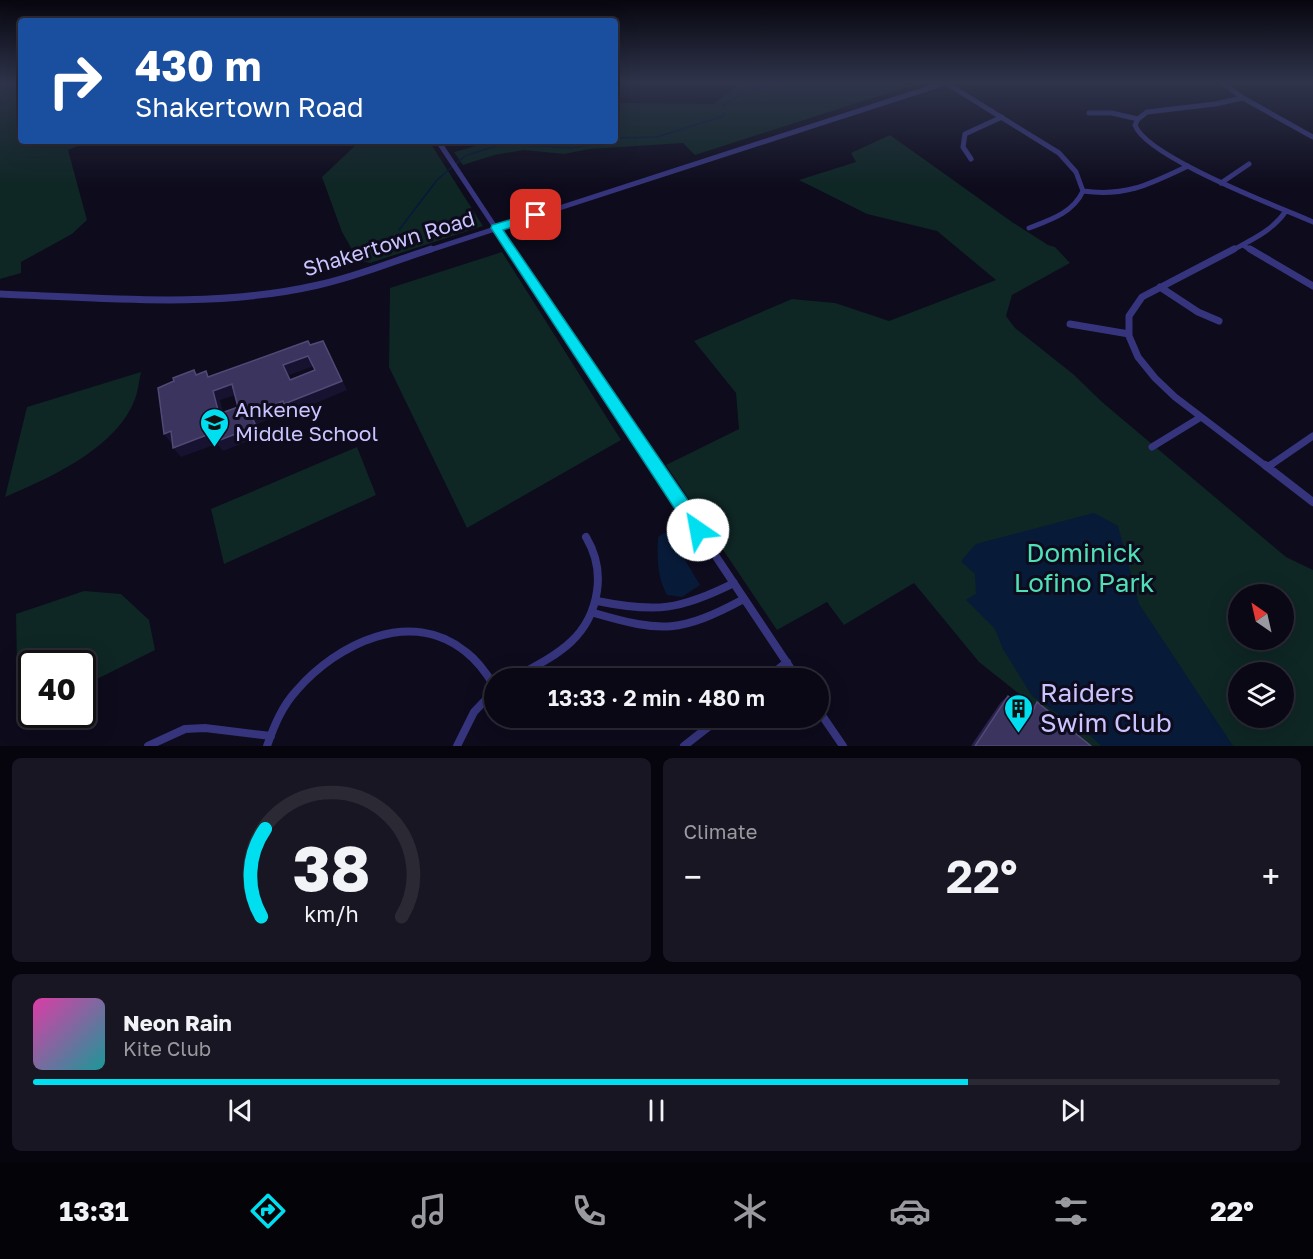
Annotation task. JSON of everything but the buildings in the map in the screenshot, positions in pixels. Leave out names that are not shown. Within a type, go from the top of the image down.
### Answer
[{"type":"street","name":"Shakertown Road","points":[[0,294],[214,300],[258,297],[320,285],[838,118]]},
{"type":"street","points":[[971,159],[963,147],[965,134],[1000,118]]},
{"type":"street","points":[[1003,118],[1064,157],[1076,172],[1083,191],[1081,197],[1070,209],[1029,228]]},
{"type":"street","points":[[1133,118],[1138,119],[1136,128],[1143,139],[1188,166],[1221,183],[1313,222]]},
{"type":"street","points":[[1279,118],[1313,137]]},
{"type":"street","points":[[440,144],[791,668]]},
{"type":"street","points":[[1221,183],[1249,164]]},
{"type":"street","points":[[1083,191],[1107,195],[1127,193],[1188,166]]},
{"type":"street","points":[[1286,211],[1272,229],[1160,287],[1135,303],[1129,318],[1129,334],[1136,353],[1149,372],[1201,417],[1313,502]]},
{"type":"street","points":[[1243,245],[1313,286]]},
{"type":"street","points":[[1160,287],[1198,312],[1219,321]]},
{"type":"street","points":[[1070,324],[1129,334]]},
{"type":"street","points":[[1152,447],[1201,417]]},
{"type":"street","points":[[1268,467],[1313,436]]},
{"type":"street","points":[[531,668],[569,645],[594,613],[599,568],[586,537]]},
{"type":"street","points":[[597,601],[642,609],[673,609],[734,583]]},
{"type":"street","points":[[594,613],[643,627],[675,628],[704,620],[744,599]]},
{"type":"street","points":[[267,746],[280,713],[292,696],[321,666],[354,645],[388,633],[422,632],[451,641],[475,659],[484,672]]},
{"type":"street","points":[[780,668],[787,662]]},
{"type":"street","points":[[457,746],[474,712],[484,701]]},
{"type":"street","points":[[829,726],[843,746]]},
{"type":"street","points":[[148,746],[185,729],[205,728],[271,736]]},
{"type":"street","points":[[684,746],[707,728]]},
{"type":"green space","points":[[0,118],[18,118],[18,144],[83,144],[68,150],[87,220],[72,234],[21,262],[21,273],[0,279]]},
{"type":"green space","points":[[618,118],[811,118],[695,155],[683,143],[589,149],[564,154],[524,150],[494,155],[463,165],[454,152],[483,144],[618,144]]},
{"type":"green space","name":"Dominick Lofino Park","points":[[890,135],[1012,222],[1055,247],[1070,263],[1012,295],[1006,316],[1015,328],[1073,374],[1102,402],[1286,557],[1313,570],[1313,746],[1085,746],[979,662],[914,583],[844,625],[827,602],[777,630],[666,465],[739,429],[736,393],[694,341],[792,299],[835,303],[889,321],[996,280],[937,231],[867,214],[799,180],[856,162],[851,153]]},
{"type":"green space","points":[[357,144],[431,144],[483,226],[370,263],[358,260],[342,232],[322,177]]},
{"type":"green space","points":[[502,252],[621,440],[467,528],[389,367],[390,288]]},
{"type":"green space","points":[[141,372],[135,399],[126,416],[98,447],[61,471],[5,497],[27,407]]},
{"type":"green space","points":[[357,447],[376,495],[224,564],[211,509]]},
{"type":"green space","points":[[84,591],[121,594],[149,620],[155,650],[96,680],[96,650],[18,650],[18,719],[16,614]]},
{"type":"water","points":[[1094,513],[1118,526],[1139,604],[1233,746],[1101,746],[1092,737],[1032,696],[1003,649],[995,629],[966,600],[976,594],[975,574],[961,561],[976,544]]},
{"type":"water","points":[[669,533],[700,585],[682,597],[667,595],[659,574],[658,537]]},
{"type":"waterway","points":[[618,138],[657,137],[718,118]]},
{"type":"waterway","points":[[399,230],[437,180],[465,156],[502,144]]},
{"type":"waterway","points":[[502,144],[573,148],[590,144]]},
{"type":"place","name":"Ankeney Middle School","points":[[214,448]]},
{"type":"place","name":"Raiders Swim Club","points":[[1019,734]]},
{"type":"route","points":[[536,215],[496,228],[698,530]]}]
